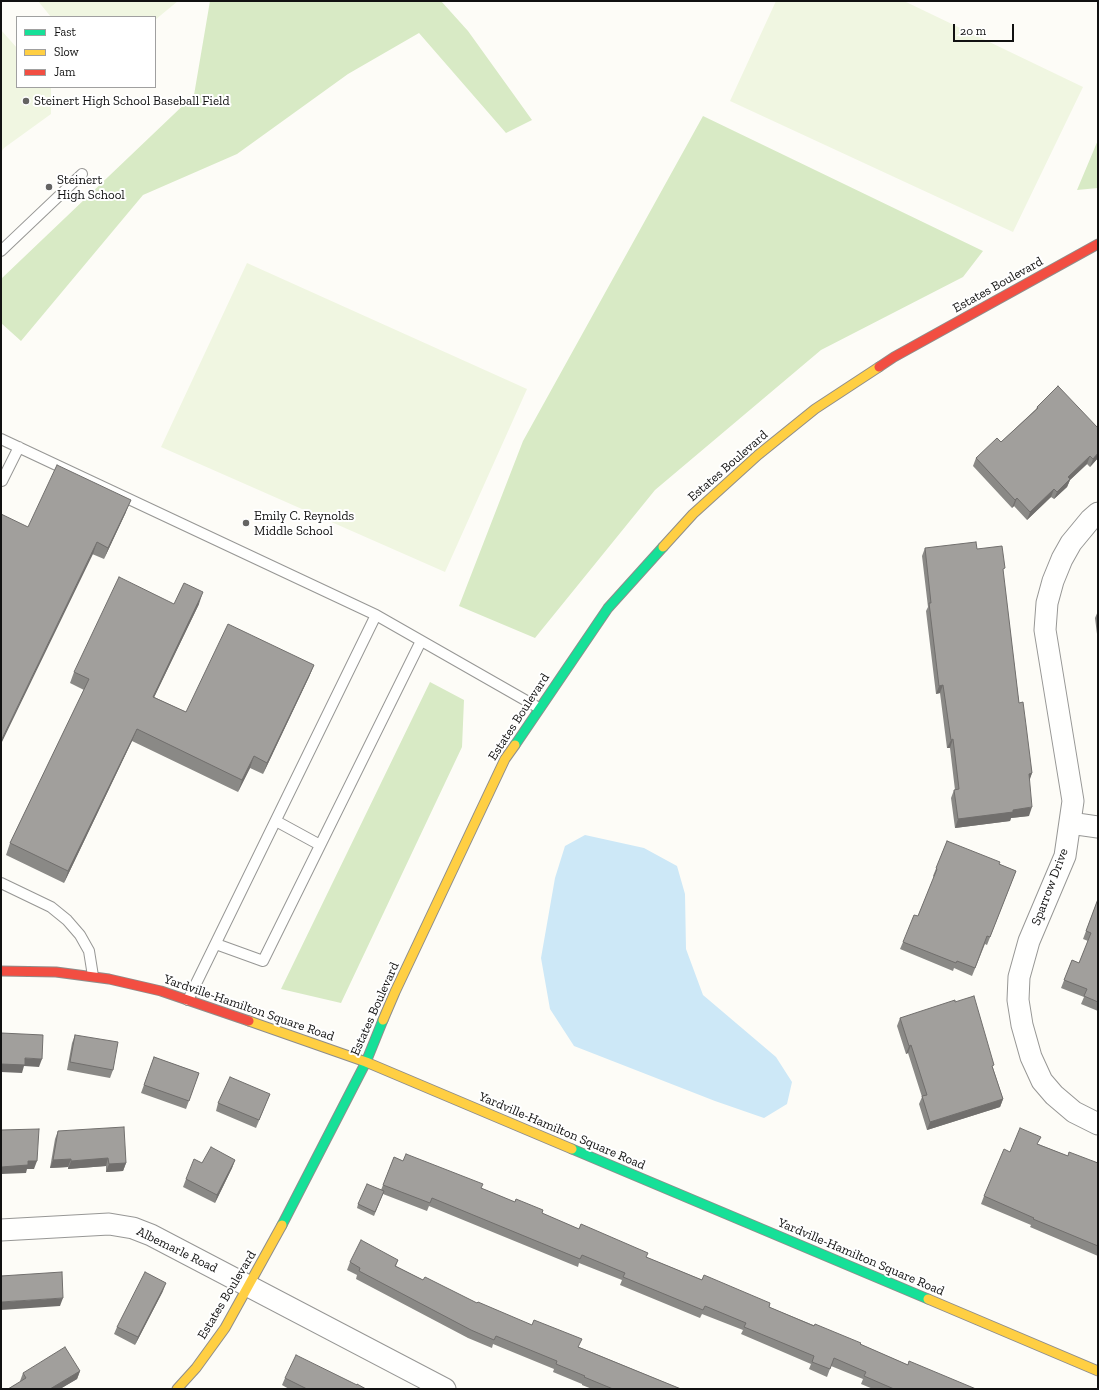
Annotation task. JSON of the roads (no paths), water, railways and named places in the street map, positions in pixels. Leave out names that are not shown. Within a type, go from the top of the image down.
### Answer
[{"type":"street","name":"Estates Boulevard","points":[[177,1389],[196,1368],[225,1328],[249,1287],[366,1062],[395,992],[505,759],[608,608],[693,514],[758,455],[815,409],[894,357],[1098,244]]},
{"type":"street","name":"Sparrow Drive","points":[[1098,513],[1090,520],[1068,548],[1053,582],[1047,603],[1045,630],[1073,801],[1065,856],[1027,948],[1019,977],[1018,1000],[1026,1038],[1042,1082],[1054,1096],[1074,1112],[1098,1124]]},
{"type":"street","points":[[1070,823],[1098,827]]},
{"type":"street","name":"Yardville-Hamilton Square Road","points":[[1,971],[56,972],[109,978],[161,991],[366,1062],[1098,1371]]},
{"type":"street","name":"Albemarle Road","points":[[1,1230],[109,1224],[133,1228],[150,1235],[446,1389]]},
{"type":"lane","points":[[1,251],[82,174]]},
{"type":"lane","points":[[1,439],[376,615],[540,708]]},
{"type":"lane","points":[[1,480],[19,447]]},
{"type":"lane","points":[[188,1000],[376,615]]},
{"type":"lane","points":[[216,944],[262,961],[421,641]]},
{"type":"lane","points":[[276,821],[320,845]]},
{"type":"lane","points":[[1,883],[51,907],[67,920],[80,935],[89,951],[93,976]]},
{"type":"water","points":[[585,835],[644,848],[677,866],[685,894],[686,949],[703,995],[776,1057],[792,1082],[787,1104],[764,1118],[715,1101],[574,1046],[550,1009],[541,958],[555,878],[565,846]]},
{"type":"place","name":"Steinert High School Baseball Field","points":[[26,101]]},
{"type":"place","name":"Steinert High School","points":[[49,187]]},
{"type":"place","name":"Emily C. Reynolds Middle School","points":[[246,523]]}]
